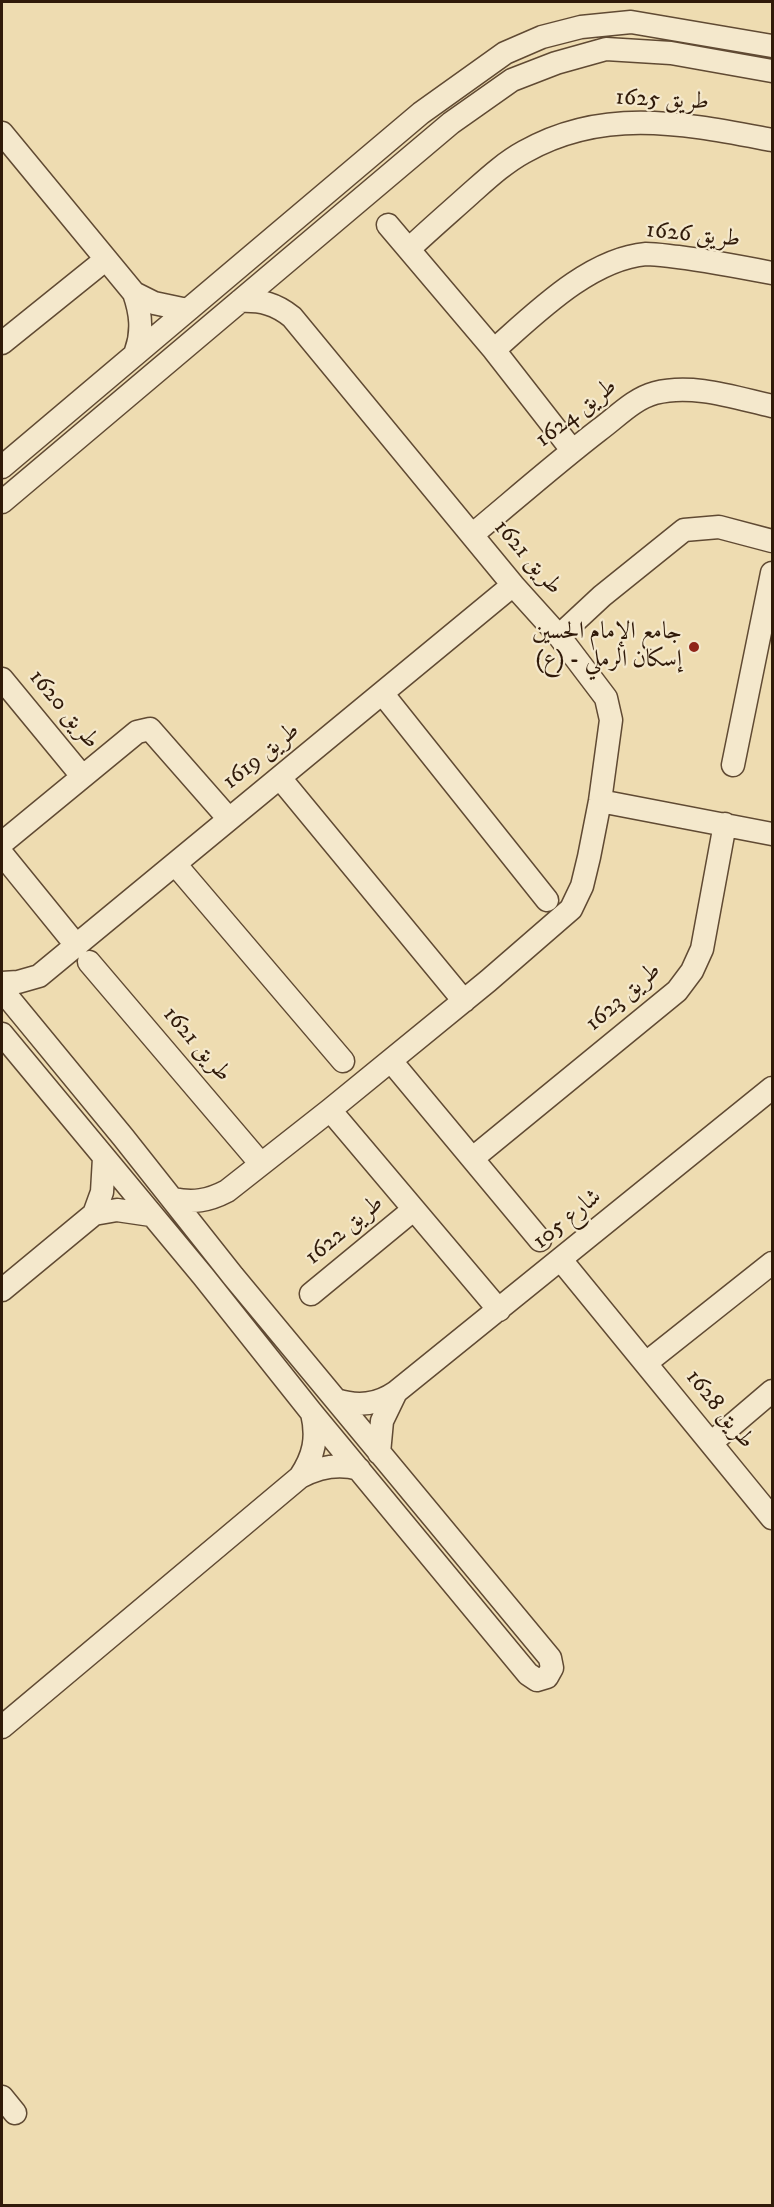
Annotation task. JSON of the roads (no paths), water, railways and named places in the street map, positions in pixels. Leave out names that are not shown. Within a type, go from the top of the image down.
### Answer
[{"type":"street","points":[[2,467],[136,351],[421,113],[505,53],[542,37],[581,27],[631,22],[772,46]]},
{"type":"street","points":[[2,502],[451,123],[512,80],[556,63],[606,49],[671,53],[772,71]]},
{"type":"street","name":"طريق 1625","points":[[409,249],[494,173],[523,152],[558,135],[591,126],[631,122],[678,124],[772,140]]},
{"type":"street","points":[[2,133],[134,293],[154,303],[187,310]]},
{"type":"street","points":[[388,225],[494,350],[572,450]]},
{"type":"street","name":"طريق 1626","points":[[494,350],[534,314],[587,275],[620,259],[648,254],[704,260],[772,273]]},
{"type":"street","points":[[2,343],[105,260]]},
{"type":"street","name":"طريق 1621","points":[[281,267],[282,288],[292,317]]},
{"type":"street","points":[[134,293],[141,316],[136,351]]},
{"type":"street","name":"طريق 1621","points":[[208,1244],[208,1229],[212,1215],[218,1202],[227,1191],[391,1061],[571,909],[582,886],[600,801],[611,720],[606,698],[559,636],[513,585],[292,317],[283,310],[262,302],[240,301]]},
{"type":"street","name":"طريق 1624","points":[[472,535],[572,450],[638,399],[678,390],[708,393],[772,406]]},
{"type":"street","points":[[559,636],[602,596],[684,530],[719,527],[772,542]]},
{"type":"street","points":[[733,765],[772,573]]},
{"type":"street","name":"طريق 1619","points":[[2,983],[18,982],[39,976],[83,954],[175,864],[513,585]]},
{"type":"street","name":"طريق 1620","points":[[2,679],[82,776]]},
{"type":"street","points":[[382,693],[547,900]]},
{"type":"street","name":"طريق 1620","points":[[2,843],[137,732],[150,729],[229,819]]},
{"type":"street","points":[[279,778],[464,1001]]},
{"type":"street","points":[[600,801],[772,834]]},
{"type":"street","name":"طريق 1623","points":[[473,1158],[677,990],[692,971],[702,949],[725,824]]},
{"type":"street","points":[[2,854],[83,954]]},
{"type":"street","points":[[175,864],[343,1060]]},
{"type":"street","name":"طريق 1621","points":[[83,954],[261,1164]]},
{"type":"street","name":"طريق 1619","points":[[23,1016],[39,976]]},
{"type":"street","points":[[2,990],[379,1453],[550,1658],[552,1668],[547,1677],[537,1680],[528,1674],[2,1034]]},
{"type":"street","points":[[391,1061],[540,1240]]},
{"type":"street","name":"شارع 105","points":[[336,1400],[356,1405],[367,1404],[387,1398],[396,1392],[772,1088]]},
{"type":"street","name":"طريق 1622","points":[[330,1110],[499,1310]]},
{"type":"street","points":[[94,1214],[102,1192],[104,1158]]},
{"type":"street","name":"طريق 1621","points":[[173,1199],[187,1202],[201,1201],[227,1191]]},
{"type":"street","points":[[2,1290],[94,1214],[117,1210],[152,1215]]},
{"type":"street","name":"طريق 1622","points":[[311,1294],[413,1210]]},
{"type":"street","name":"طريق 1628","points":[[561,1260],[772,1518]]},
{"type":"street","name":"طريق 1628","points":[[646,1363],[772,1263]]},
{"type":"street","points":[[711,1443],[772,1391]]},
{"type":"street","name":"شارع 105","points":[[379,1453],[382,1421],[396,1392]]},
{"type":"street","points":[[300,1477],[313,1453],[316,1440],[312,1413]]},
{"type":"street","points":[[2,1727],[300,1477],[323,1467],[348,1466],[359,1469]]},
{"type":"place","name":"جامع الإمام الحسين (ع) - إسكان الرملي","points":[[694,647]]}]
